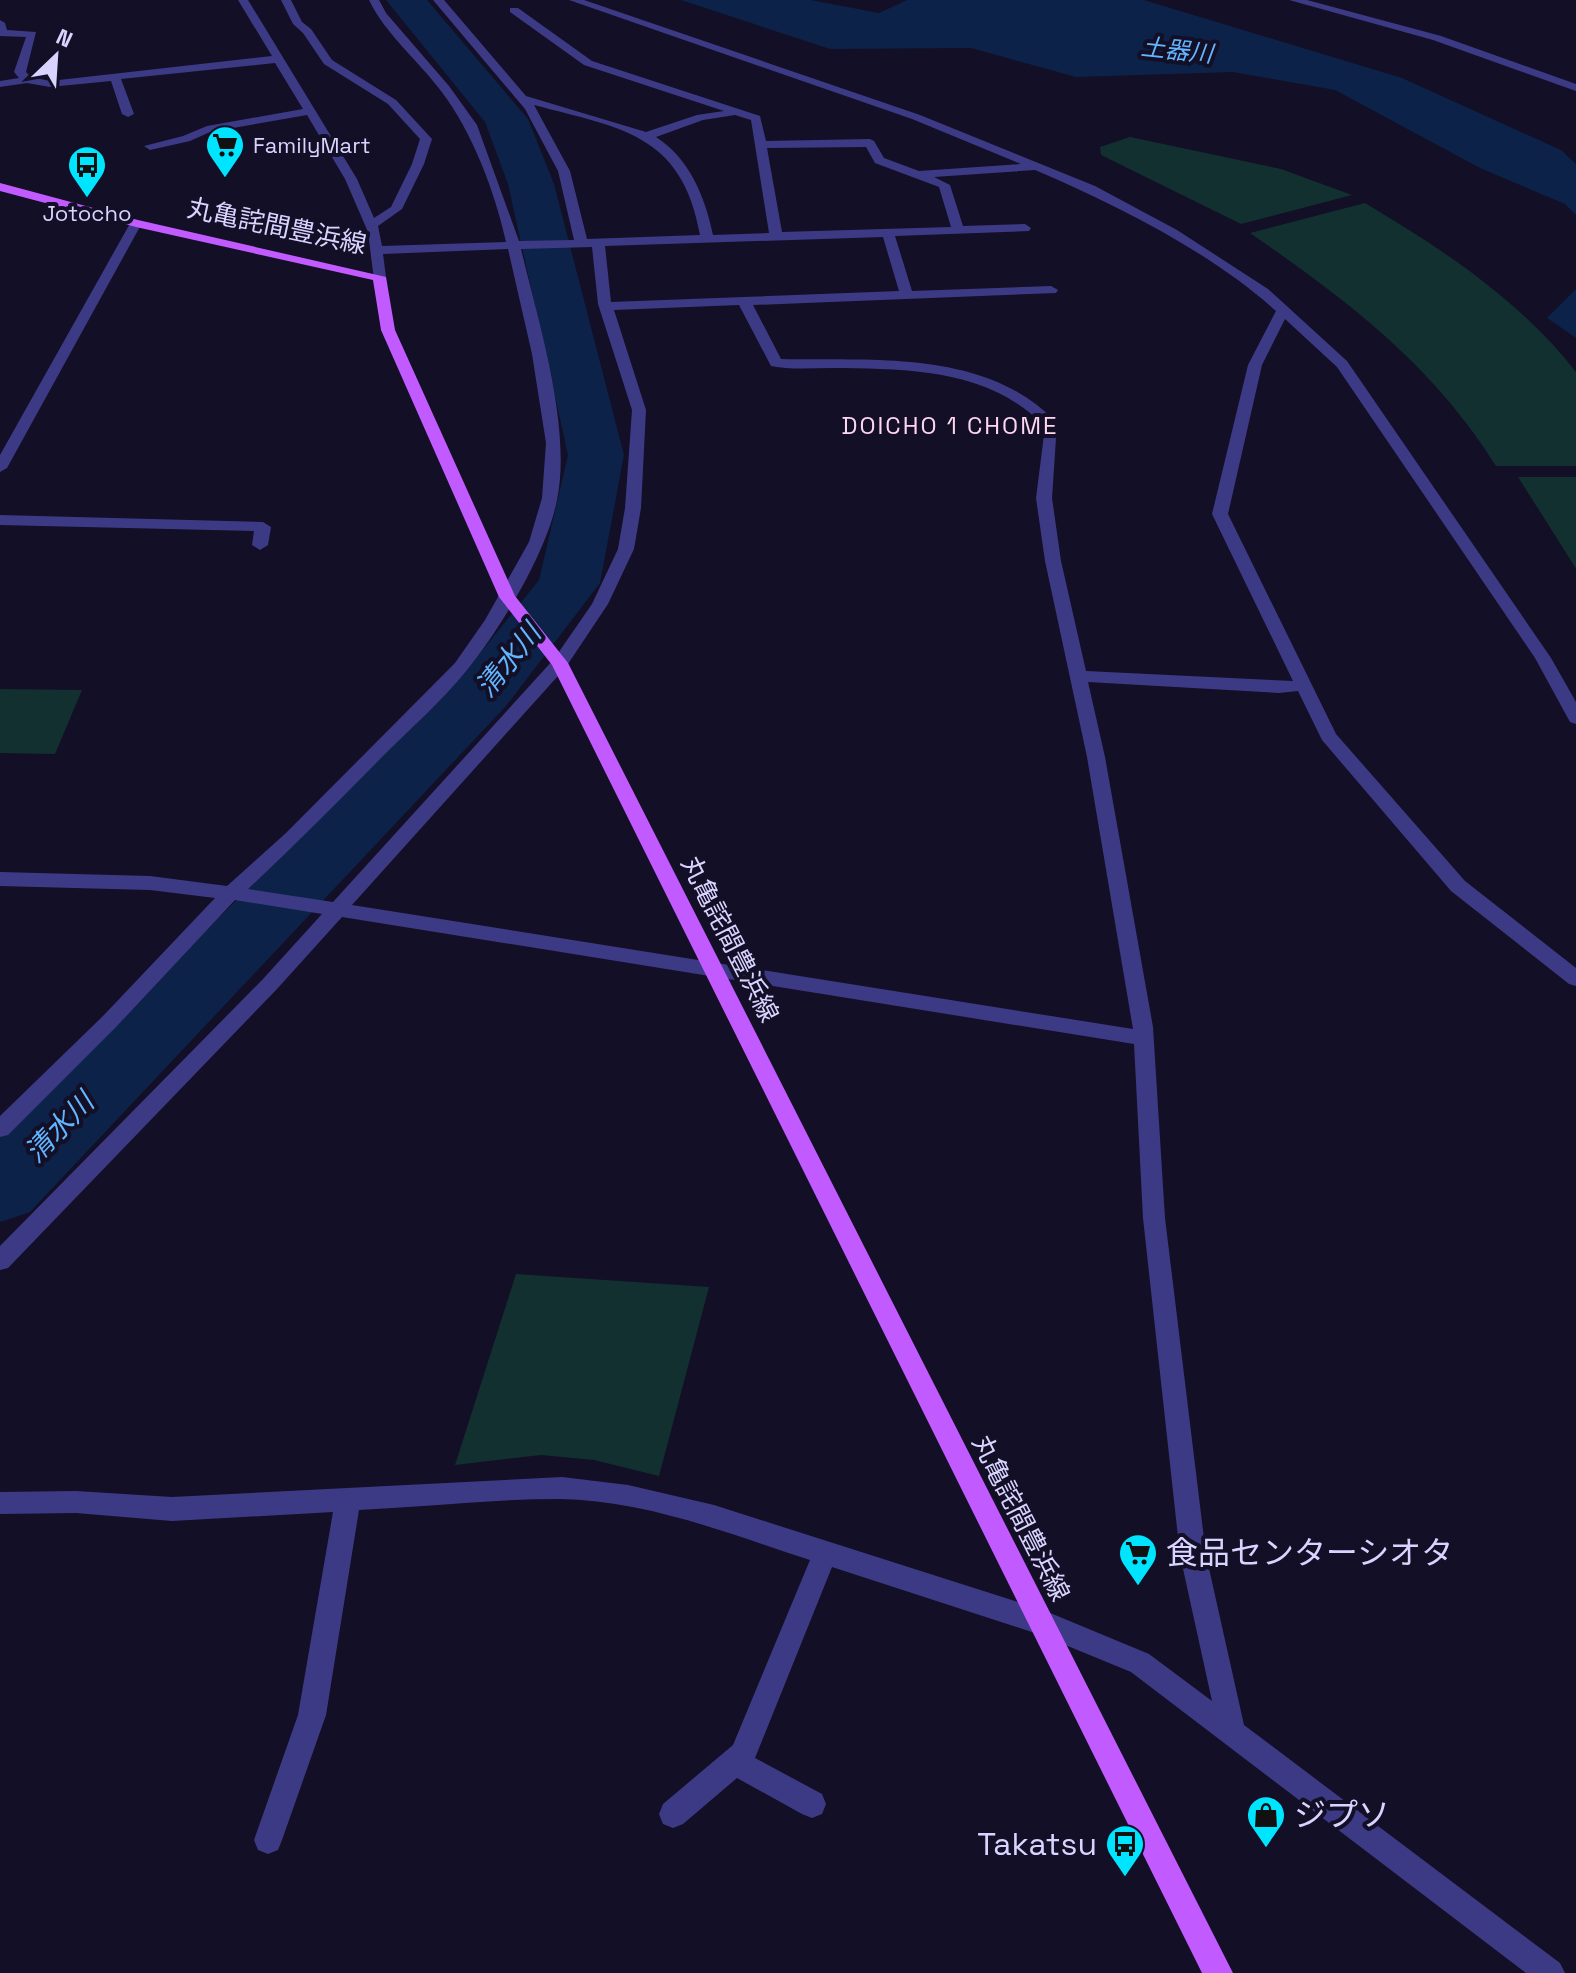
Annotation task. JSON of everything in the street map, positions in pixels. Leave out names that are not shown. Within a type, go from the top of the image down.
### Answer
[{"type":"main road","name":"丸亀詫間豊浜線","points":[[0,187],[136,223],[379,277],[388,330],[507,597],[559,662],[1218,1973]]},
{"type":"street","points":[[243,0],[280,30],[392,102],[426,139],[418,164],[396,209],[371,225]]},
{"type":"street","points":[[286,0],[278,59],[351,179],[371,225],[378,250],[379,277]]},
{"type":"street","points":[[0,1129],[461,667],[507,597],[537,542],[550,498],[553,443],[539,354],[515,244],[471,125],[445,88],[381,14],[374,0]]},
{"type":"street","points":[[438,0],[530,108],[564,171],[581,242]]},
{"type":"street","points":[[574,0],[916,117],[1091,189],[1173,233],[1283,309],[1342,364],[1543,658],[1576,718]]},
{"type":"street","points":[[1294,0],[1413,30],[1576,88]]},
{"type":"street","points":[[514,10],[588,63],[756,118],[776,236]]},
{"type":"street","points":[[0,23],[2,33],[32,34],[20,72],[27,80]]},
{"type":"street","points":[[0,84],[27,80],[50,84],[278,59]]},
{"type":"street","points":[[1552,79],[1576,69]]},
{"type":"street","points":[[115,77],[128,114]]},
{"type":"street","points":[[521,98],[623,128],[661,145],[684,173],[703,209],[707,239]]},
{"type":"street","points":[[150,146],[186,139],[205,124],[309,111]]},
{"type":"street","points":[[643,137],[701,117],[738,113]]},
{"type":"street","points":[[760,145],[870,143],[879,160],[944,185],[958,230]]},
{"type":"street","points":[[918,175],[1039,167]]},
{"type":"street","points":[[0,468],[136,223]]},
{"type":"street","points":[[378,250],[1025,228]]},
{"type":"street","points":[[888,233],[907,295]]},
{"type":"street","points":[[0,1261],[270,984],[331,907],[559,662],[600,604],[626,549],[633,508],[639,410],[606,306],[598,242]]},
{"type":"street","points":[[606,306],[1051,290]]},
{"type":"street","points":[[744,301],[776,363],[908,368],[949,373],[1009,391],[1037,410],[1052,426],[1044,498],[1053,561],[1117,872],[1144,1038],[1154,1218],[1193,1555],[1232,1732]]},
{"type":"street","points":[[1283,309],[1255,365],[1220,514],[1328,736],[1458,886],[1576,979]]},
{"type":"street","points":[[0,520],[263,527],[260,545]]},
{"type":"street","points":[[1078,676],[1279,688],[1303,685]]},
{"type":"street","points":[[0,879],[150,883],[235,893],[715,972],[1144,1038]]},
{"type":"street","points":[[0,1503],[76,1502],[172,1509],[562,1488],[628,1496],[714,1517],[1043,1623],[1140,1663],[1550,1973]]},
{"type":"street","points":[[268,1840],[312,1715],[348,1498]]},
{"type":"street","points":[[673,1814],[743,1755],[825,1553]]},
{"type":"street","points":[[734,1762],[812,1804]]},
{"type":"green space","points":[[1130,137],[1281,169],[1352,195],[1241,224],[1101,155],[1100,147]]},
{"type":"green space","points":[[1365,203],[1451,258],[1505,299],[1576,372],[1576,466],[1496,466],[1471,429],[1416,365],[1354,310],[1250,233]]},
{"type":"green space","points":[[1518,477],[1576,477],[1576,569],[1575,567]]},
{"type":"green space","points":[[0,689],[82,690],[55,754],[0,753]]},
{"type":"green space","points":[[516,1274],[709,1287],[659,1476],[594,1460],[541,1455],[455,1465]]},
{"type":"water","name":"土器川","points":[[681,0],[811,0],[879,13],[907,0],[1144,0],[1402,78],[1561,150],[1576,164],[1576,215],[1565,204],[1480,168],[1335,90],[1233,72],[1076,77],[971,48],[830,49]]},
{"type":"water","points":[[1576,289],[1576,338],[1547,318]]},
{"type":"waterway","name":"清水川","points":[[0,1188],[483,692],[569,583],[596,455],[531,184],[506,119],[406,0]]},
{"type":"place","name":"FamilyMart","points":[[225,179]]},
{"type":"place","name":"Jotocho","points":[[87,199]]},
{"type":"place","name":"食品センターシオタ","points":[[1138,1587]]},
{"type":"place","name":"ジプソ","points":[[1266,1849]]},
{"type":"place","name":"Takatsu","points":[[1125,1878]]},
{"type":"district","name":"DOICHO 1 CHOME","points":[[950,425]]}]
